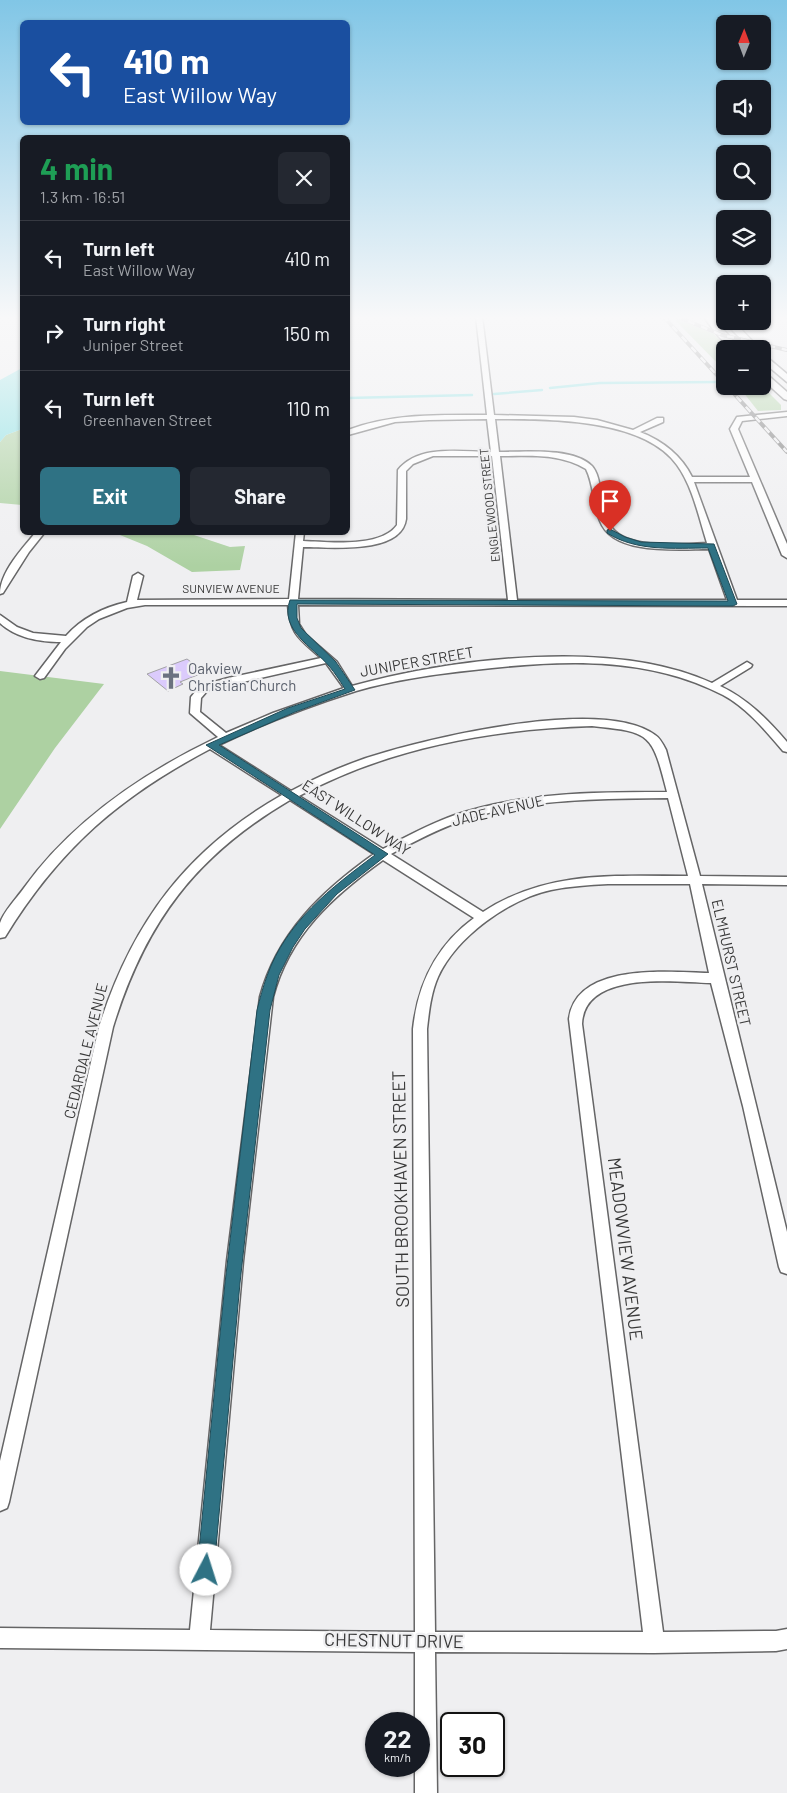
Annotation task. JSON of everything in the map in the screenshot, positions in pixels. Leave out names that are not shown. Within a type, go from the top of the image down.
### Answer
[{"type":"street","name":"ENGLEWOOD STREET","points":[[489,400],[513,603]]},
{"type":"street","points":[[787,414],[744,418],[740,419],[735,425],[735,434],[787,555]]},
{"type":"street","points":[[350,431],[378,424],[413,419],[491,417],[571,420],[596,423],[632,433],[654,442],[671,453],[684,468],[733,604]]},
{"type":"street","points":[[632,433],[660,420]]},
{"type":"street","points":[[298,544],[360,544],[389,537],[401,526],[402,470],[406,465],[432,454],[496,454],[559,455],[582,462],[589,468],[593,476],[606,527],[622,539],[641,544],[712,546]]},
{"type":"street","points":[[689,479],[754,480]]},
{"type":"street","points":[[0,591],[25,551],[38,535]]},
{"type":"street","points":[[300,535],[292,618],[297,630],[328,660],[350,690]]},
{"type":"street","points":[[132,604],[138,576]]},
{"type":"street","name":"SUNVIEW AVENUE","points":[[40,676],[67,640],[98,615],[110,609],[132,604],[293,602],[787,603]]},
{"type":"street","points":[[0,618],[7,626],[25,634],[67,640]]},
{"type":"street","name":"JUNIPER STREET","points":[[0,934],[22,899],[41,874],[85,829],[135,789],[162,771],[226,738],[300,707],[350,690],[458,668],[525,661],[575,659],[620,662],[662,669],[714,686],[756,712],[771,727],[787,749]]},
{"type":"street","points":[[226,738],[195,713],[196,697],[204,688],[228,681],[328,660]]},
{"type":"street","points":[[714,686],[747,665]]},
{"type":"street","name":"ELMHURST STREET","points":[[584,723],[617,725],[634,729],[651,736],[661,750],[695,880],[787,1267]]},
{"type":"street","name":"CEDARDALE AVENUE","points":[[0,1502],[114,997],[125,968],[162,906],[199,863],[243,826],[291,796],[363,763],[416,746],[503,729],[584,723]]},
{"type":"street","name":"EAST WILLOW WAY","points":[[211,745],[483,918]]},
{"type":"street","name":"JADE AVENUE","points":[[199,1639],[232,1283],[264,1010],[273,975],[288,946],[301,926],[333,891],[382,854],[440,825],[510,804],[582,795],[674,795]]},
{"type":"street","name":"SOUTH BROOKHAVEN STREET","points":[[426,1793],[421,1014],[432,975],[454,941],[483,918],[503,905],[524,895],[555,885],[605,879],[787,881]]},
{"type":"street","name":"MEADOWVIEW AVENUE","points":[[654,1643],[577,1038],[577,1009],[582,1000],[591,993],[614,982],[647,978],[717,978]]},
{"type":"street","name":"CHESTNUT DRIVE","points":[[0,1638],[654,1643],[776,1641],[787,1639]]},
{"type":"green space","points":[[749,400],[776,400],[781,405],[781,410],[758,411]]},
{"type":"green space","points":[[20,430],[20,505],[0,503],[0,442],[6,435]]},
{"type":"green space","points":[[120,535],[194,535],[230,547],[245,546],[240,570],[192,572],[147,546]]},
{"type":"green space","points":[[0,671],[104,684],[55,748],[0,829]]},
{"type":"water","points":[[0,400],[20,400],[20,430],[6,435],[0,442]]},
{"type":"building","name":"Oakview Christian Church","points":[[187,659],[205,672],[180,682],[183,684],[168,691],[147,674]]},
{"type":"railway","points":[[739,400],[787,452]]},
{"type":"place","name":"Oakview Christian Church","points":[[171,678]]},
{"type":"route","points":[[206,1570],[232,1283],[264,1010],[273,975],[296,932],[333,891],[382,854],[211,745],[260,722],[350,690],[333,664],[297,630],[292,618],[293,602],[733,604],[712,546],[663,546],[633,543],[614,535],[610,531]]}]
